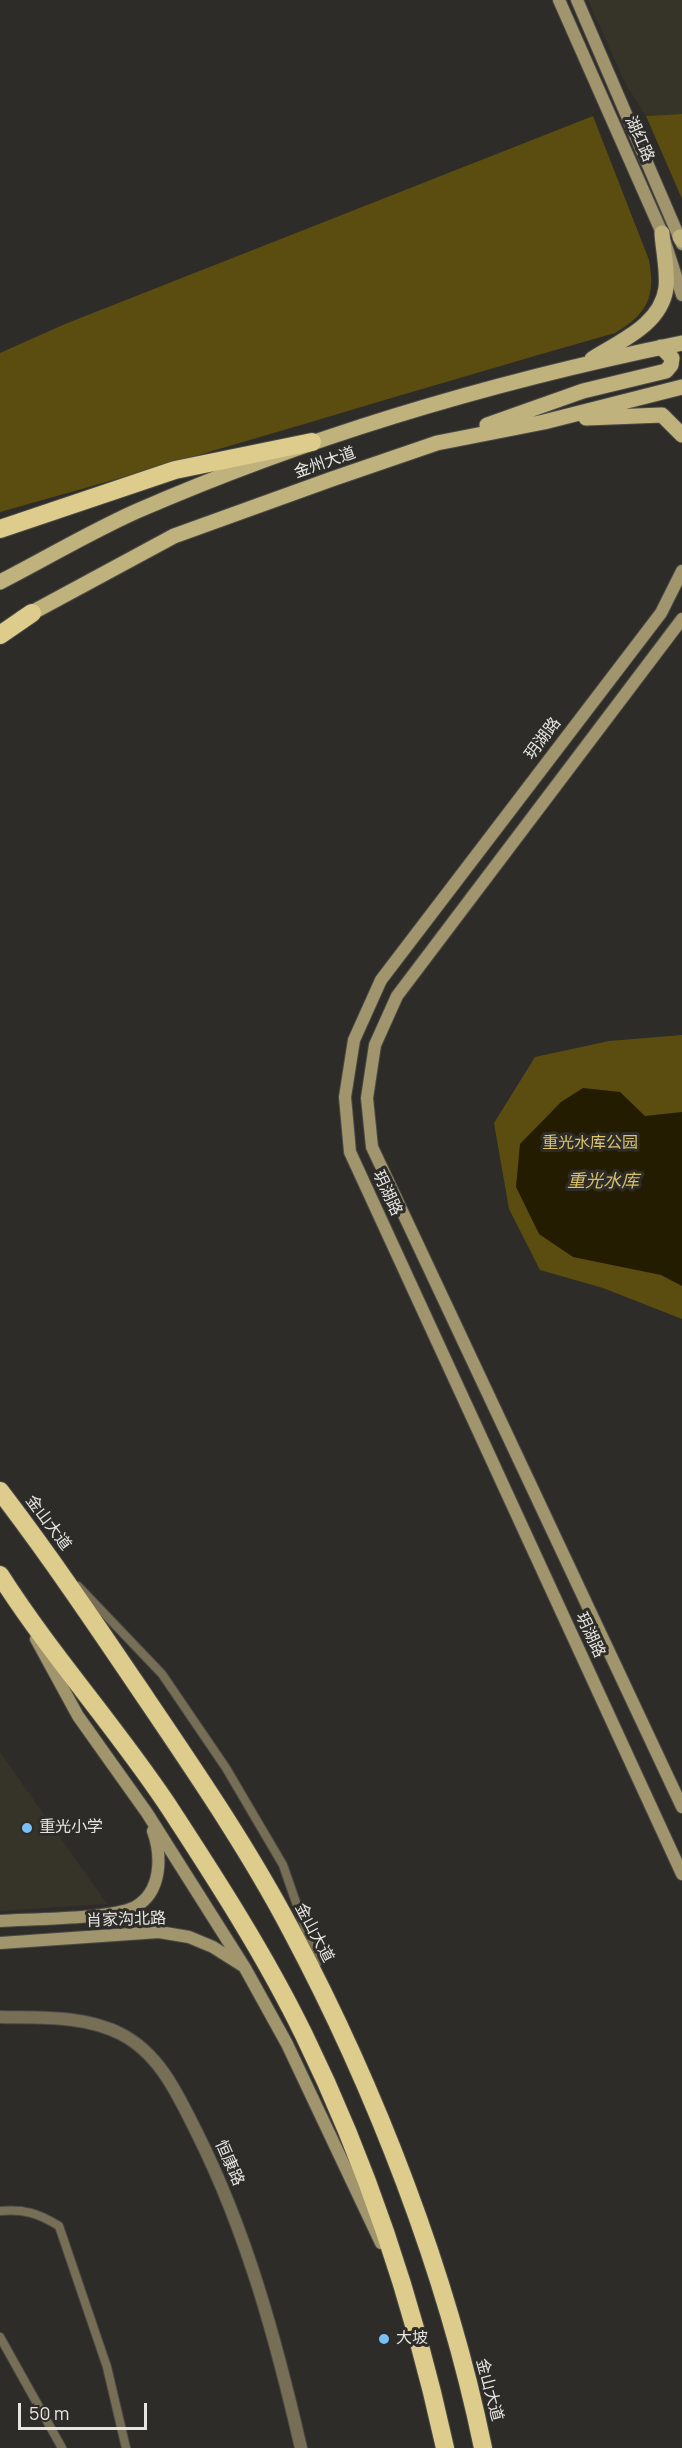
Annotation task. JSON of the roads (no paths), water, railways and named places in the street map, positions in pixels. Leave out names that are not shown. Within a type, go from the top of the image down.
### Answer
[{"type":"highway","points":[[0,529],[175,470],[312,442]]},
{"type":"highway","points":[[0,635],[32,613]]},
{"type":"highway","name":"金山大道","points":[[0,1491],[46,1552],[201,1780],[290,1928],[337,2020],[387,2138],[441,2286],[483,2448]]},
{"type":"highway","points":[[3,1579],[166,1803],[256,1944],[304,2035],[355,2149],[407,2295],[445,2448]]},
{"type":"main road","name":"湖红路","points":[[559,0],[662,232],[682,295]]},
{"type":"main road","name":"湖红路","points":[[577,0],[681,240]]},
{"type":"main road","points":[[579,366],[636,332],[657,313],[666,288],[662,232]]},
{"type":"main road","name":"金州大道","points":[[0,582],[136,512],[312,442],[425,406],[579,366],[682,343]]},
{"type":"main road","points":[[437,443],[583,391],[666,371],[671,365],[672,358],[661,347]]},
{"type":"main road","name":"金州大道","points":[[0,629],[174,536],[437,443],[544,422],[682,387]]},
{"type":"main road","points":[[544,422],[662,415],[682,435]]},
{"type":"main road","name":"玥湖路","points":[[682,570],[661,613],[381,980],[354,1040],[345,1097],[350,1152],[682,1871]]},
{"type":"main road","name":"玥湖路","points":[[682,619],[397,996],[375,1045],[367,1098],[372,1147],[682,1807]]},
{"type":"main road","points":[[3,1579],[78,1716],[147,1813],[245,1968],[287,2044],[407,2295]]},
{"type":"main road","name":"肖家沟北路","points":[[0,1921],[116,1912],[135,1906],[147,1896],[156,1880],[159,1863],[158,1845],[147,1813]]},
{"type":"main road","name":"肖家沟北路","points":[[0,1943],[159,1932],[189,1938],[213,1947],[245,1968]]},
{"type":"street","name":"恒康路","points":[[0,2018],[67,2019],[95,2023],[121,2034],[143,2049],[174,2088],[221,2180],[257,2281],[301,2448]]},
{"type":"lane","points":[[46,1552],[162,1674],[226,1768],[283,1865],[337,2020]]},
{"type":"lane","points":[[0,2211],[23,2210],[43,2216],[58,2226],[107,2367],[126,2448]]},
{"type":"lane","points":[[0,2337],[62,2448]]},
{"type":"water","name":"重光水库","points":[[583,1088],[620,1092],[645,1116],[682,1112],[682,1286],[661,1275],[573,1257],[539,1234],[516,1187],[520,1144],[561,1102]]},
{"type":"place","name":"重光小学","points":[[27,1828]]},
{"type":"place","name":"大坡","points":[[384,2339]]},
{"type":"park label","name":"重光水库公园","points":[[590,1144]]}]
